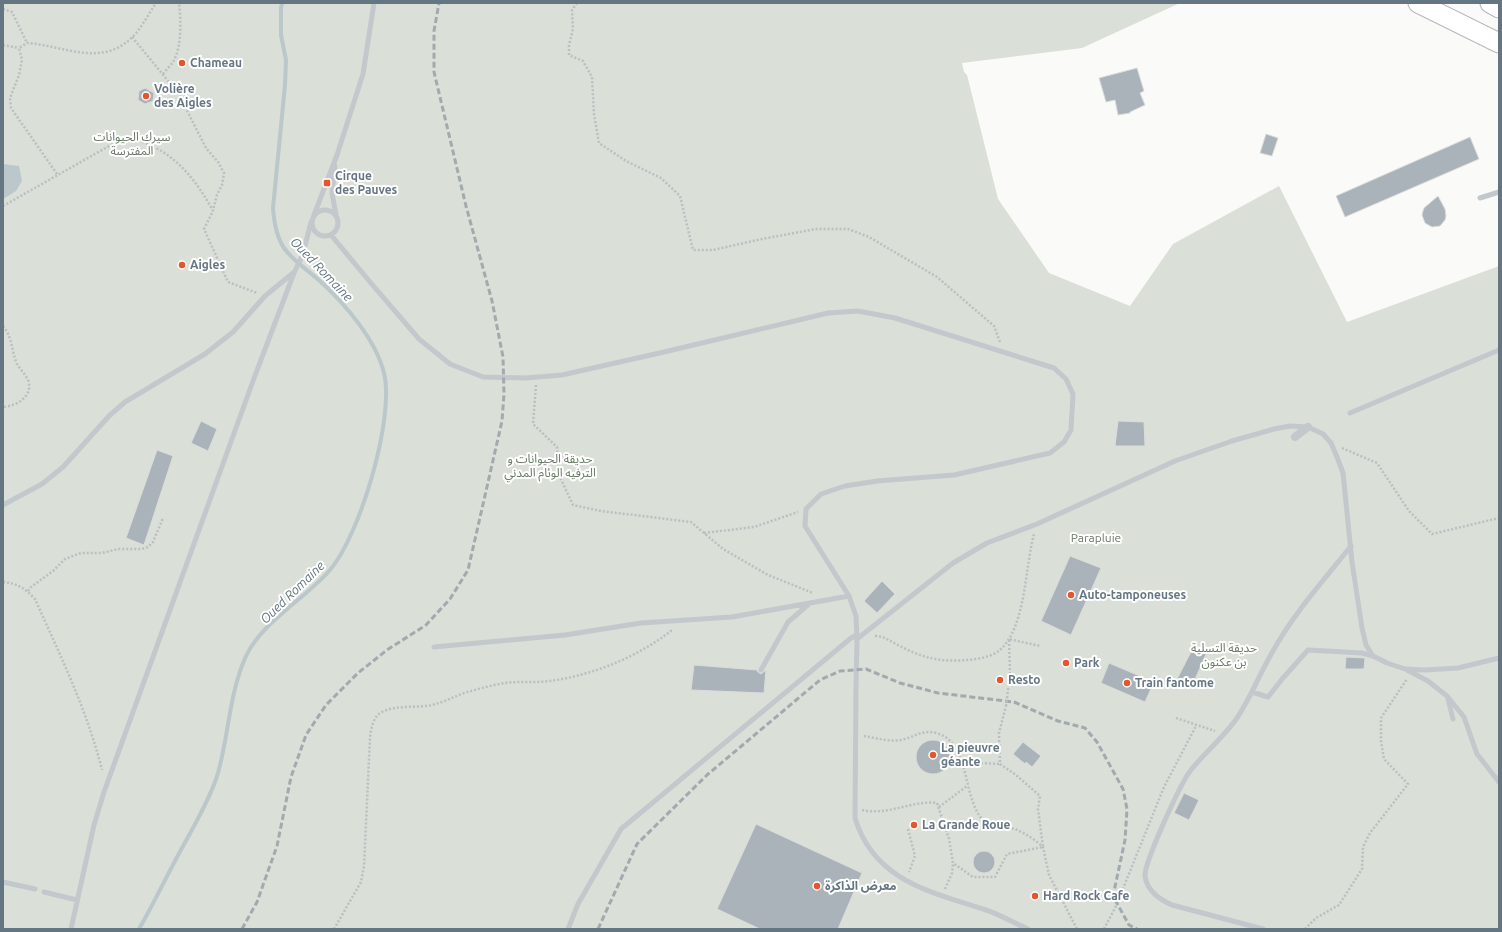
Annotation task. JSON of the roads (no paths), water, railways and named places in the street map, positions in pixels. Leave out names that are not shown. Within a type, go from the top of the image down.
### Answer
[{"type":"highway","points":[[1418,3],[1499,43]]},
{"type":"highway","points":[[1490,3],[1499,8]]},
{"type":"street","points":[[1295,437],[1308,426]]},
{"type":"lane","points":[[71,929],[94,825],[105,788],[185,565],[294,273],[303,254],[311,222],[337,155],[363,74],[374,3]]},
{"type":"lane","points":[[311,222],[314,231],[320,236],[332,234],[337,228],[338,223],[332,193],[337,155]]},
{"type":"lane","points":[[1480,198],[1499,192]]},
{"type":"lane","points":[[314,215],[324,209],[331,211],[336,215]]},
{"type":"lane","points":[[332,234],[418,339],[450,364],[483,377],[536,377],[562,375],[828,313],[858,311],[895,318],[1054,368],[1066,379],[1073,394],[1071,430],[1064,442],[1050,453],[954,475],[877,481],[845,486],[822,494],[806,509],[805,526],[850,596],[856,616],[855,818],[860,833],[873,853],[888,869],[906,880],[942,896],[988,911],[1028,929]]},
{"type":"lane","points":[[3,505],[42,484],[63,467],[109,416],[125,402],[205,354],[233,332],[265,296],[294,273]]},
{"type":"lane","points":[[1350,413],[1499,350]]},
{"type":"lane","points":[[568,929],[578,904],[622,829],[851,638],[857,637],[953,563],[987,543],[1037,524],[1182,459],[1232,441],[1274,429],[1290,426],[1308,426],[1323,434],[1331,443],[1343,473],[1362,628],[1366,645],[1373,656]]},
{"type":"lane","points":[[1263,929],[1172,905],[1159,899],[1148,887],[1145,874],[1150,855],[1179,789],[1190,771],[1236,719],[1273,651],[1292,621],[1351,546]]},
{"type":"lane","points":[[434,647],[565,635],[641,623],[732,617],[850,596]]},
{"type":"lane","points":[[761,670],[788,622],[810,604]]},
{"type":"lane","points":[[1252,692],[1268,697],[1308,650],[1362,653],[1373,656],[1387,663],[1405,669],[1428,681],[1447,696],[1464,717],[1477,754],[1499,782]]},
{"type":"lane","points":[[1405,669],[1425,670],[1458,668],[1499,658]]},
{"type":"lane","points":[[1447,696],[1453,719]]},
{"type":"lane","points":[[3,882],[35,889]]},
{"type":"lane","points":[[44,892],[77,900]]},
{"type":"waterway","name":"Oued Romaine","points":[[139,929],[202,811],[215,782],[222,758],[236,685],[246,656],[262,632],[320,581],[330,570],[341,553],[353,531],[363,504],[380,446],[386,393],[384,373],[374,348],[358,323],[340,301],[288,253],[281,243],[276,229],[273,208],[286,60],[281,35],[282,3]]},
{"type":"railway","points":[[242,929],[257,902],[277,846],[291,777],[306,735],[326,705],[358,673],[387,650],[426,625],[450,599],[468,570],[502,421],[504,394],[503,357],[492,301],[466,206],[434,72],[434,31],[439,3]]},
{"type":"railway","points":[[598,929],[637,844],[707,775],[820,680],[840,671],[866,669],[900,683],[938,693],[1014,702],[1058,721],[1085,728],[1097,742],[1123,789],[1127,809],[1125,840],[1113,896],[1129,925],[1137,929]]},
{"type":"place","name":"Chameau","points":[[182,63]]},
{"type":"place","name":"Volière des Aigles","points":[[146,96]]},
{"type":"place","name":"Cirque des Pauves","points":[[327,183]]},
{"type":"place","name":"Aigles","points":[[182,265]]},
{"type":"place","name":"Auto-tamponeuses","points":[[1071,595]]},
{"type":"place","name":"Park","points":[[1066,663]]},
{"type":"place","name":"Resto","points":[[1000,680]]},
{"type":"place","name":"Train fantome","points":[[1127,683]]},
{"type":"place","name":"La pieuvre géante","points":[[933,755]]},
{"type":"place","name":"La Grande Roue","points":[[914,825]]},
{"type":"place","name":"معرض الذاكرة","points":[[817,886]]},
{"type":"place","name":"Hard Rock Cafe","points":[[1035,896]]},
{"type":"park label","name":"سيرك الحيوانات المفترسة","points":[[132,144]]},
{"type":"park label","name":"حديقة الحيوانات و الترفيه الوئام المدني","points":[[550,466]]},
{"type":"park label","name":"Parapluie","points":[[1096,538]]},
{"type":"park label","name":"حديقة التسلية بن عكنون","points":[[1224,655]]}]
